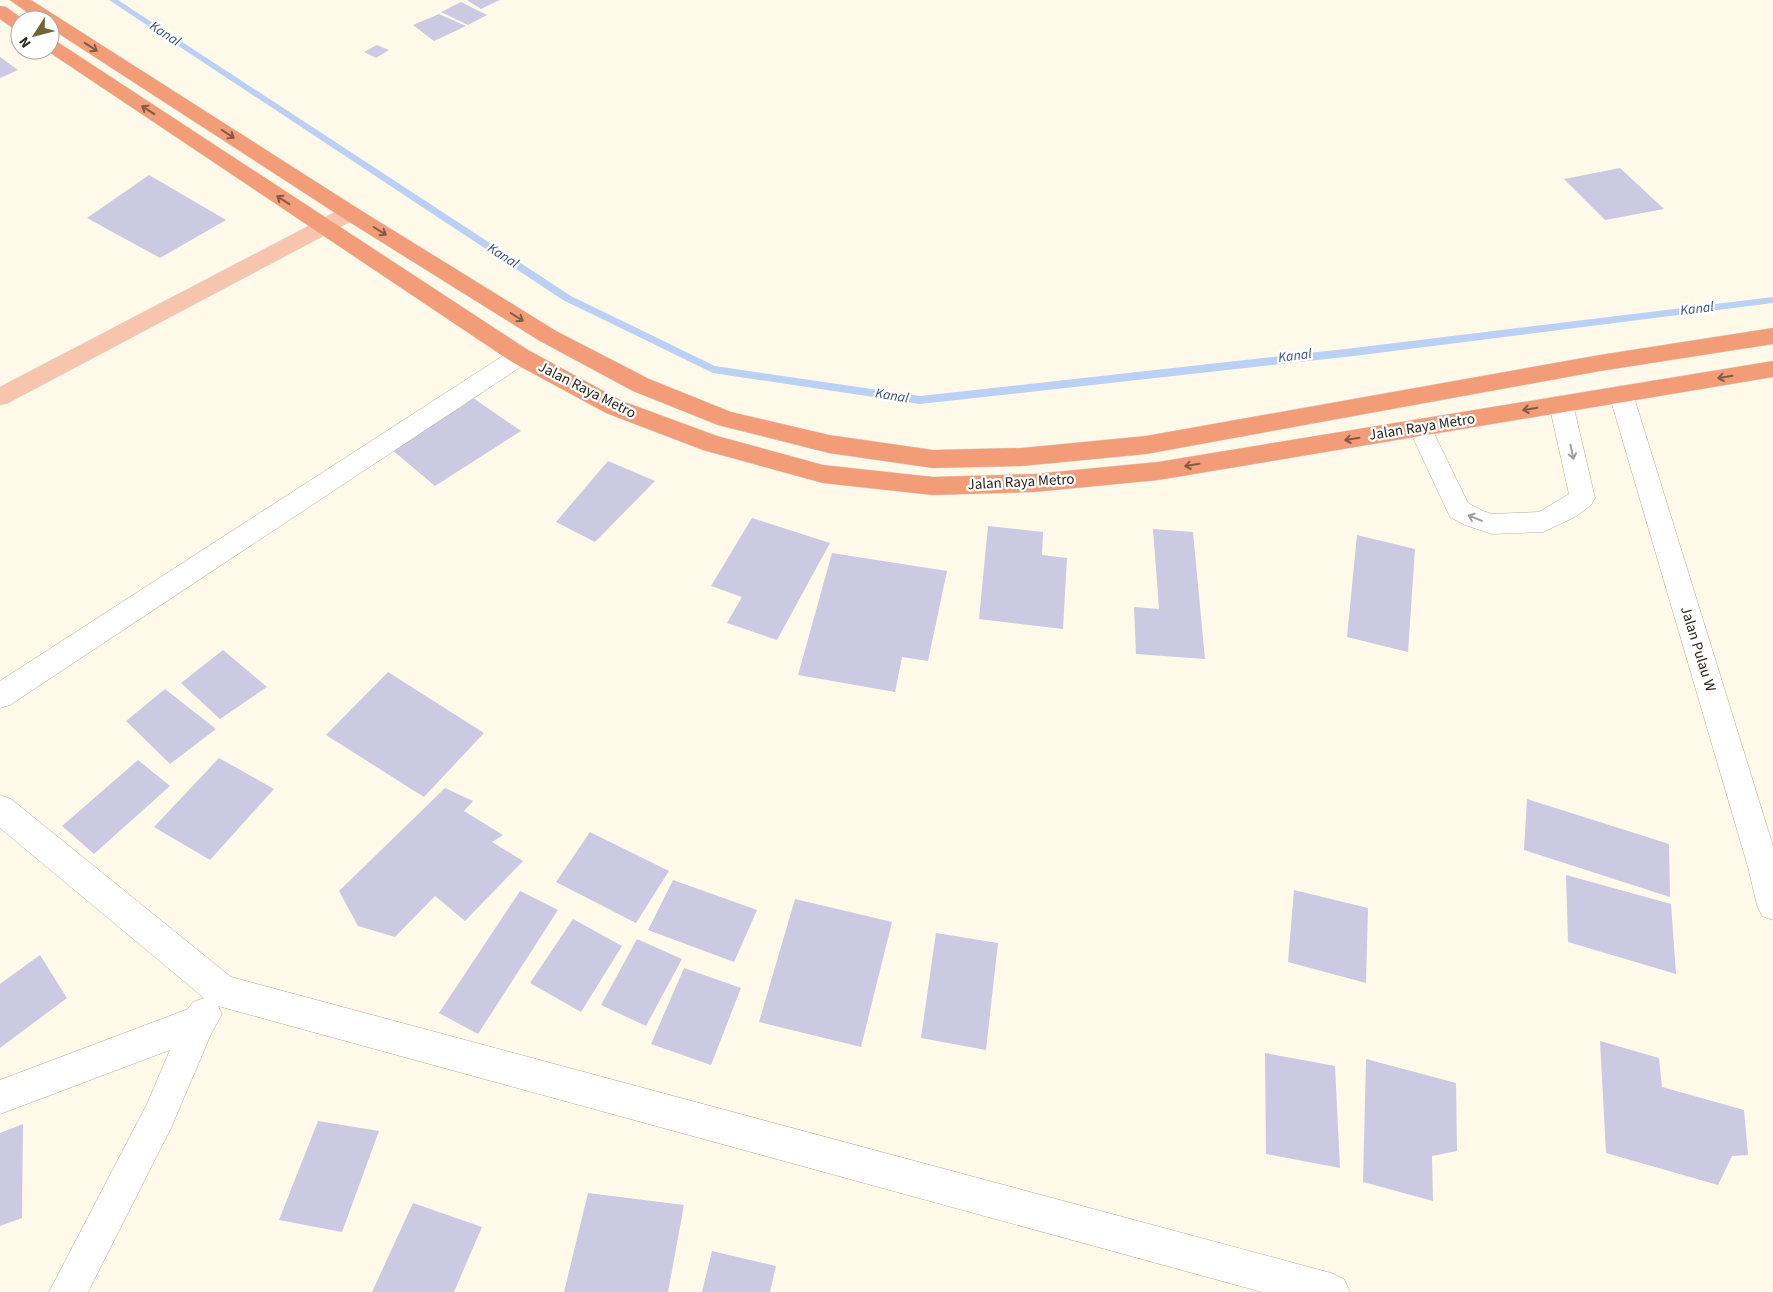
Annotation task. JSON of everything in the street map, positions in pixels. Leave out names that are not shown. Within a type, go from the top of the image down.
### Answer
[{"type":"highway","points":[[19,0],[34,10]]},
{"type":"highway","points":[[60,26],[350,213],[548,336],[641,385],[726,419],[829,444],[933,459],[1022,457],[1146,445],[1544,373],[1773,336]]},
{"type":"highway","name":"Jalan Raya Metro","points":[[60,52],[520,356],[614,407],[712,444],[823,474],[932,486],[1034,483],[1158,471],[1773,369]]},
{"type":"highway","points":[[1600,364],[1621,394]]},
{"type":"highway","points":[[1544,373],[1562,404]]},
{"type":"highway","points":[[1404,399],[1420,428]]},
{"type":"main road","points":[[0,397],[350,213]]},
{"type":"street","points":[[0,696],[520,356]]},
{"type":"street","name":"Jalan Pulau W","points":[[1621,394],[1769,868],[1773,905]]},
{"type":"street","points":[[1420,428],[1459,510],[1474,518],[1492,524],[1543,522],[1566,510],[1582,498],[1562,404]]},
{"type":"street","points":[[0,809],[222,991],[1331,1292]]},
{"type":"street","points":[[68,1292],[159,1116],[199,1022],[222,991]]},
{"type":"street","points":[[0,1097],[199,1022]]},
{"type":"building","points":[[467,0],[500,0],[481,9]]},
{"type":"building","points":[[461,2],[487,15],[468,25],[441,12]]},
{"type":"building","points":[[439,14],[466,26],[434,41],[413,25]]},
{"type":"building","points":[[377,45],[389,50],[376,58],[364,52]]},
{"type":"building","points":[[0,57],[18,70],[0,78]]},
{"type":"building","points":[[1620,168],[1664,209],[1605,220],[1564,179]]},
{"type":"building","points":[[149,175],[226,220],[160,258],[87,218]]},
{"type":"building","points":[[469,395],[521,431],[435,486],[391,449]]},
{"type":"building","points":[[608,461],[655,481],[595,542],[556,522]]},
{"type":"building","points":[[752,518],[830,543],[777,640],[727,623],[742,597],[711,586]]},
{"type":"building","points":[[988,526],[1043,532],[1042,555],[1067,558],[1063,629],[979,619]]},
{"type":"building","points":[[1153,529],[1193,532],[1205,659],[1136,654],[1134,607],[1159,609]]},
{"type":"building","points":[[1357,535],[1415,549],[1408,652],[1347,637]]},
{"type":"building","points":[[832,553],[947,571],[928,661],[902,657],[895,692],[798,675]]},
{"type":"building","points":[[223,650],[267,687],[220,719],[181,683]]},
{"type":"building","points":[[388,672],[484,733],[424,797],[326,735]]},
{"type":"building","points":[[165,689],[216,729],[170,764],[126,721]]},
{"type":"building","points":[[219,758],[274,789],[210,860],[154,827]]},
{"type":"building","points":[[138,760],[170,786],[94,854],[62,826]]},
{"type":"building","points":[[445,788],[473,801],[464,811],[503,835],[492,842],[523,861],[465,921],[435,896],[395,937],[358,926],[339,891]]},
{"type":"building","points":[[1527,799],[1669,844],[1670,897],[1524,850]]},
{"type":"building","points":[[590,832],[669,871],[636,923],[556,882]]},
{"type":"building","points":[[1566,875],[1671,904],[1676,974],[1568,942]]},
{"type":"building","points":[[673,880],[757,910],[734,962],[648,930]]},
{"type":"building","points":[[1294,890],[1368,908],[1366,983],[1288,962]]},
{"type":"building","points":[[520,891],[558,910],[478,1034],[439,1013]]},
{"type":"building","points":[[795,899],[892,922],[861,1047],[759,1022]]},
{"type":"building","points":[[573,919],[622,946],[581,1012],[530,983]]},
{"type":"building","points":[[936,933],[998,943],[986,1050],[921,1038]]},
{"type":"building","points":[[637,939],[682,959],[646,1026],[601,1005]]},
{"type":"building","points":[[40,955],[67,998],[0,1048],[0,984]]},
{"type":"building","points":[[684,968],[741,988],[711,1065],[651,1044]]},
{"type":"building","points":[[1600,1041],[1659,1058],[1662,1087],[1744,1110],[1748,1155],[1732,1156],[1718,1185],[1606,1153]]},
{"type":"building","points":[[1265,1053],[1335,1066],[1340,1168],[1266,1154]]},
{"type":"building","points":[[1366,1059],[1456,1083],[1457,1151],[1432,1156],[1433,1201],[1363,1182]]},
{"type":"building","points":[[318,1121],[379,1131],[342,1232],[279,1220]]},
{"type":"building","points":[[23,1124],[22,1218],[0,1226],[0,1133]]},
{"type":"building","points":[[588,1193],[684,1205],[668,1292],[564,1292]]},
{"type":"building","points":[[413,1203],[482,1227],[454,1292],[372,1292]]},
{"type":"building","points":[[712,1251],[776,1266],[770,1292],[702,1292]]},
{"type":"waterway","name":"Kanal","points":[[113,0],[567,298],[713,369],[920,400],[1354,352],[1773,300]]}]
